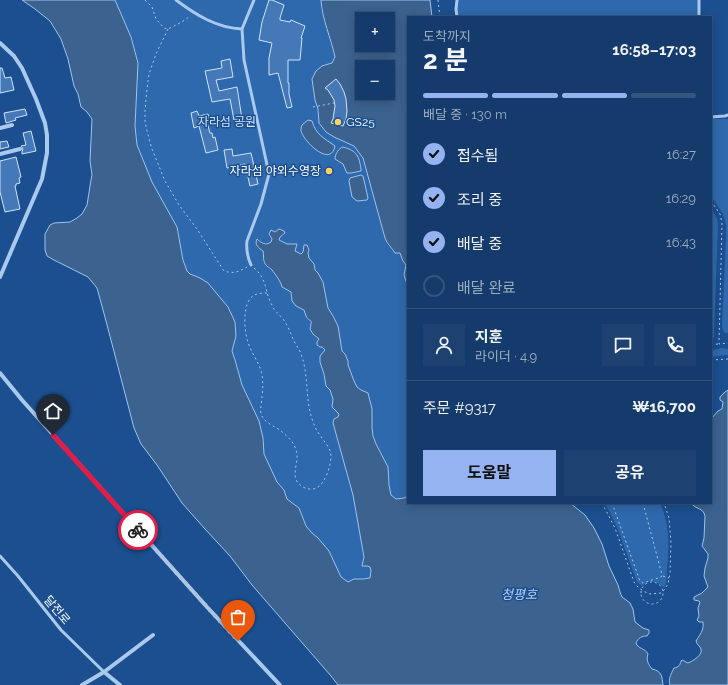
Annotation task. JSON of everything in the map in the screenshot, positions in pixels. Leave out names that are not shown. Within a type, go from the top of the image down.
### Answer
[{"type":"street","points":[[0,43],[14,56],[22,68],[36,99],[44,122],[47,153],[42,179],[0,277]]},
{"type":"street","points":[[0,128],[12,125]]},
{"type":"street","points":[[0,154],[20,150]]},
{"type":"street","points":[[0,373],[22,400],[207,607],[280,685]]},
{"type":"street","points":[[82,685],[104,672],[153,635]]},
{"type":"street","points":[[104,672],[120,685]]},
{"type":"lane","points":[[176,0],[193,13],[218,25],[233,29],[242,29]]},
{"type":"lane","points":[[251,265],[247,256],[247,241],[261,204],[269,174],[244,60],[242,29],[254,0]]},
{"type":"lane","points":[[457,0],[457,16]]},
{"type":"lane","points":[[699,0],[699,16]]},
{"type":"lane","points":[[712,117],[728,115]]},
{"type":"lane","name":"달전로","points":[[0,556],[61,630],[104,672]]},
{"type":"path","points":[[145,0],[152,7],[156,19],[164,28],[168,29]]},
{"type":"path","points":[[438,0],[440,16]]},
{"type":"path","points":[[193,13],[183,22],[168,29],[156,54],[149,74],[145,122],[152,149],[165,181],[178,205],[197,229],[224,271],[230,273],[236,272],[251,265],[261,275],[266,284],[274,310],[284,320],[301,352],[307,376],[307,396],[310,412],[315,428],[328,446],[330,453],[330,461],[324,481],[319,487],[314,489],[303,487],[296,479],[295,472],[297,453],[292,441],[268,422],[261,414],[263,391],[262,375],[259,364],[248,342],[245,320],[246,307],[250,298],[256,294],[268,294]]},
{"type":"path","points":[[313,107],[334,103]]},
{"type":"path","points":[[712,202],[720,214],[722,223],[719,344]]},
{"type":"path","points":[[712,345],[728,344]]},
{"type":"path","points":[[712,360],[728,358]]},
{"type":"path","points":[[603,504],[615,528],[634,582],[638,587],[650,594],[661,593],[663,591]]},
{"type":"path","points":[[612,504],[641,582],[643,583],[661,577],[662,575]]},
{"type":"path","points":[[643,504],[662,575]]},
{"type":"path","points":[[663,591],[659,585],[653,582],[646,584],[642,590],[642,597],[646,603],[653,604],[660,601],[663,591],[668,584],[671,542],[669,518],[664,504]]},
{"type":"path","points":[[662,575],[669,578]]},
{"type":"green space","name":"자라섬 공원","points":[[115,0],[321,0],[321,8],[335,57],[332,63],[322,66],[312,79],[318,109],[319,123],[326,132],[354,146],[363,158],[387,244],[395,253],[400,253],[406,265],[404,275],[407,284],[407,496],[396,499],[391,495],[388,467],[373,436],[372,409],[368,393],[357,387],[354,381],[348,361],[342,351],[339,333],[333,316],[328,308],[323,282],[315,270],[314,264],[309,258],[309,250],[307,246],[304,246],[301,254],[295,251],[297,244],[287,244],[279,240],[280,237],[284,235],[284,231],[280,229],[273,231],[269,235],[272,240],[268,244],[262,243],[257,239],[256,240],[257,247],[263,251],[263,261],[273,271],[281,282],[283,288],[291,292],[291,299],[294,303],[304,310],[307,318],[311,322],[310,327],[312,333],[319,339],[317,344],[318,347],[322,347],[325,350],[320,356],[320,362],[326,386],[330,390],[333,399],[332,405],[339,414],[334,427],[353,495],[364,557],[363,566],[371,567],[370,578],[354,579],[348,582],[341,577],[329,551],[306,526],[299,508],[287,499],[284,490],[277,482],[264,454],[263,438],[242,385],[232,351],[228,307],[200,278],[190,274],[187,271],[137,145],[135,126],[138,62],[131,37]]},
{"type":"green space","points":[[457,0],[699,0],[699,16],[457,16]]},
{"type":"green space","points":[[712,119],[728,119],[728,333],[725,333],[722,326],[726,237],[726,225],[723,214],[712,198]]},
{"type":"green space","points":[[712,209],[718,225],[714,337],[712,340]]},
{"type":"green space","points":[[721,348],[728,349],[728,355],[712,357],[712,351]]},
{"type":"green space","points":[[606,504],[660,504],[668,532],[668,563],[666,584],[664,588],[653,581],[650,581],[642,586],[637,582],[617,527]]},
{"type":"water","name":"청평호","points":[[22,0],[115,0],[131,37],[138,63],[135,126],[137,145],[152,182],[177,227],[183,260],[187,271],[208,283],[228,307],[235,322],[236,336],[232,351],[242,385],[259,421],[263,438],[264,454],[277,482],[284,490],[287,499],[299,508],[306,526],[329,551],[341,577],[348,582],[354,579],[370,578],[371,571],[370,567],[362,566],[364,557],[353,495],[333,423],[334,419],[338,417],[339,414],[332,407],[333,399],[330,390],[326,386],[320,362],[320,356],[325,350],[317,345],[319,339],[310,329],[311,321],[307,318],[304,310],[296,306],[292,301],[291,292],[282,287],[275,274],[266,265],[263,251],[257,246],[256,243],[257,239],[265,244],[271,242],[272,239],[269,234],[271,230],[275,232],[279,229],[284,231],[285,233],[279,240],[287,244],[297,244],[295,251],[301,254],[303,252],[304,245],[307,245],[309,250],[309,258],[314,264],[315,270],[323,282],[328,308],[338,326],[342,351],[348,361],[354,381],[357,387],[368,393],[372,409],[373,436],[388,467],[391,495],[396,499],[407,496],[407,504],[571,504],[585,515],[594,528],[602,544],[609,566],[622,597],[630,603],[633,609],[635,622],[643,628],[649,630],[647,636],[643,636],[636,643],[648,654],[648,664],[652,669],[660,673],[663,685],[338,685],[252,585],[230,556],[182,503],[141,444],[134,428],[97,288],[88,277],[47,256],[45,250],[45,234],[50,225],[54,223],[70,222],[82,214],[87,205],[92,175],[90,161],[92,119],[81,107],[61,39],[50,21]]},
{"type":"water","points":[[321,0],[430,0],[432,16],[407,16],[407,284],[404,275],[406,265],[400,253],[395,253],[385,238],[363,158],[354,146],[326,132],[319,123],[318,109],[312,79],[316,71],[322,66],[332,63],[335,57]]},
{"type":"water","points":[[308,120],[312,121],[316,130],[321,136],[335,146],[333,152],[323,154],[312,146],[303,136],[301,131],[302,125]]},
{"type":"water","points":[[343,147],[354,152],[359,161],[361,171],[347,173],[343,164],[335,159],[340,149]]},
{"type":"water","points":[[361,175],[363,176],[368,198],[367,200],[357,201],[352,197],[349,181],[350,178]]},
{"type":"water","points":[[728,390],[728,685],[670,685],[671,674],[674,668],[679,666],[682,660],[688,663],[697,658],[701,653],[701,648],[696,641],[702,630],[703,622],[699,622],[697,620],[699,616],[698,608],[700,602],[694,600],[694,597],[702,593],[708,587],[704,576],[708,554],[702,546],[705,516],[703,511],[692,504],[712,504],[712,418],[722,409],[723,402],[720,400],[720,397]]},
{"type":"building","points":[[269,0],[284,5],[280,20],[290,22],[291,20],[305,26],[301,38],[300,60],[288,60],[288,83],[292,107],[287,108],[278,73],[269,75],[269,58],[272,43],[259,40],[262,22]]},
{"type":"building","points":[[230,59],[233,77],[216,80],[219,91],[237,87],[242,119],[234,120],[230,99],[212,102],[205,71],[222,68],[221,61]]},
{"type":"building","points":[[0,68],[2,68],[5,78],[11,77],[14,90],[0,93]]},
{"type":"building","points":[[336,79],[344,92],[346,99],[347,111],[343,126],[331,123],[335,106],[334,100],[325,88]]},
{"type":"building","points":[[25,109],[27,115],[15,118],[16,120],[6,123],[4,113]]},
{"type":"building","points":[[197,111],[199,116],[208,114],[210,122],[207,122],[210,133],[212,133],[213,138],[215,137],[218,150],[206,153],[199,126],[194,128],[191,113]]},
{"type":"building","points":[[31,131],[36,151],[22,154],[23,149],[21,146],[26,145],[23,133]]},
{"type":"building","points":[[7,141],[9,147],[0,149],[0,142]]},
{"type":"building","points":[[232,149],[233,156],[251,153],[258,184],[250,186],[245,164],[227,168],[224,150]]},
{"type":"building","points":[[16,157],[21,177],[19,178],[20,183],[16,184],[15,186],[20,209],[5,212],[0,192],[0,161]]},
{"type":"way so far","points":[[138,530],[238,641]]},
{"type":"place","name":"GS25","points":[[338,122]]},
{"type":"place","name":"자라섬 야외수영장","points":[[329,171]]},
{"type":"route","points":[[53,435],[138,530]]}]
